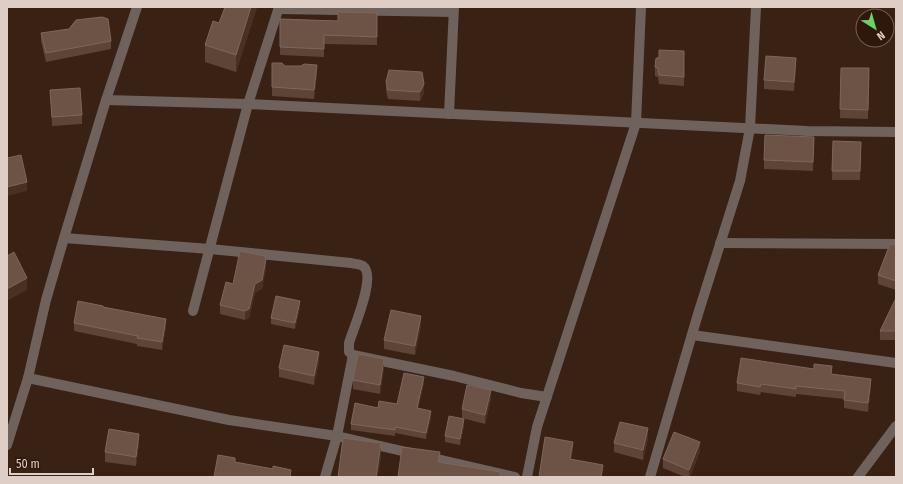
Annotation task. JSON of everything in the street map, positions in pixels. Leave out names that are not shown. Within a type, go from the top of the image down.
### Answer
[{"type":"street","points":[[7,445],[28,378],[46,300],[64,238],[106,100],[137,7]]},
{"type":"street","points":[[527,477],[537,427],[636,123],[641,7]]},
{"type":"street","points":[[650,477],[740,181],[750,128],[756,7]]},
{"type":"street","points":[[193,311],[248,104],[278,8],[454,10],[449,114]]},
{"type":"street","points":[[106,100],[248,104],[750,128],[896,132]]},
{"type":"street","points":[[64,238],[210,249],[351,263],[363,266],[367,273],[368,285],[349,343],[349,352],[353,355],[454,376],[521,394],[547,397]]},
{"type":"street","points":[[720,243],[896,244]]},
{"type":"street","points":[[692,335],[896,363]]},
{"type":"street","points":[[325,477],[337,436],[353,355]]},
{"type":"street","points":[[28,378],[229,420],[337,436],[514,477]]},
{"type":"street","points":[[858,477],[896,426]]},
{"type":"building","points":[[225,7],[251,7],[236,55],[205,45],[213,21],[219,23]]},
{"type":"building","points":[[338,12],[377,13],[377,37],[324,35],[324,49],[280,47],[280,19],[338,21]]},
{"type":"building","points":[[102,17],[108,19],[111,41],[46,53],[41,33],[69,29],[76,20]]},
{"type":"building","points":[[659,50],[684,51],[684,77],[659,75],[658,68],[655,67],[656,58],[659,58]]},
{"type":"building","points":[[766,56],[796,58],[794,82],[764,80]]},
{"type":"building","points":[[272,63],[282,63],[285,66],[301,66],[304,64],[317,65],[314,90],[272,87]]},
{"type":"building","points":[[841,68],[869,68],[868,110],[840,109]]},
{"type":"building","points":[[389,70],[422,72],[424,84],[420,92],[388,90],[386,82]]},
{"type":"building","points":[[80,88],[82,115],[52,117],[50,90]]},
{"type":"building","points":[[765,135],[814,137],[813,162],[764,160]]},
{"type":"building","points":[[833,141],[861,142],[860,171],[832,171]]},
{"type":"building","points":[[21,155],[27,182],[7,187],[7,158]]},
{"type":"building","points":[[890,244],[896,245],[896,281],[878,275]]},
{"type":"building","points":[[240,251],[265,256],[266,259],[262,280],[255,284],[249,309],[245,311],[220,305],[226,282],[233,284]]},
{"type":"building","points":[[14,252],[27,278],[7,289],[7,256]]},
{"type":"building","points":[[276,296],[300,301],[295,323],[271,318]]},
{"type":"building","points":[[896,298],[896,331],[880,331]]},
{"type":"building","points":[[78,301],[166,319],[162,342],[137,338],[138,336],[74,323]]},
{"type":"building","points":[[391,310],[421,316],[415,346],[384,340]]},
{"type":"building","points":[[284,345],[319,352],[314,376],[279,368]]},
{"type":"building","points":[[358,354],[384,359],[380,385],[353,380]]},
{"type":"building","points":[[741,358],[814,369],[814,364],[832,366],[831,374],[871,379],[868,403],[844,400],[845,391],[796,386],[796,389],[761,384],[760,387],[737,383]]},
{"type":"building","points":[[404,373],[424,377],[417,408],[431,411],[426,433],[395,427],[395,430],[351,424],[355,403],[378,408],[379,401],[397,404]]},
{"type":"building","points":[[467,385],[491,390],[485,415],[462,409]]},
{"type":"building","points":[[449,416],[464,419],[460,439],[445,436]]},
{"type":"building","points":[[620,422],[648,428],[643,450],[614,443]]},
{"type":"building","points":[[109,429],[139,434],[136,457],[105,452]]},
{"type":"building","points":[[674,432],[700,442],[689,470],[663,459]]},
{"type":"building","points":[[545,437],[573,442],[570,459],[603,465],[601,477],[539,477]]},
{"type":"building","points":[[343,438],[381,443],[376,477],[338,477]]},
{"type":"building","points":[[402,447],[440,452],[438,462],[500,472],[500,477],[398,477]]},
{"type":"building","points":[[218,455],[235,458],[235,462],[273,469],[273,466],[291,470],[290,477],[214,477]]}]
